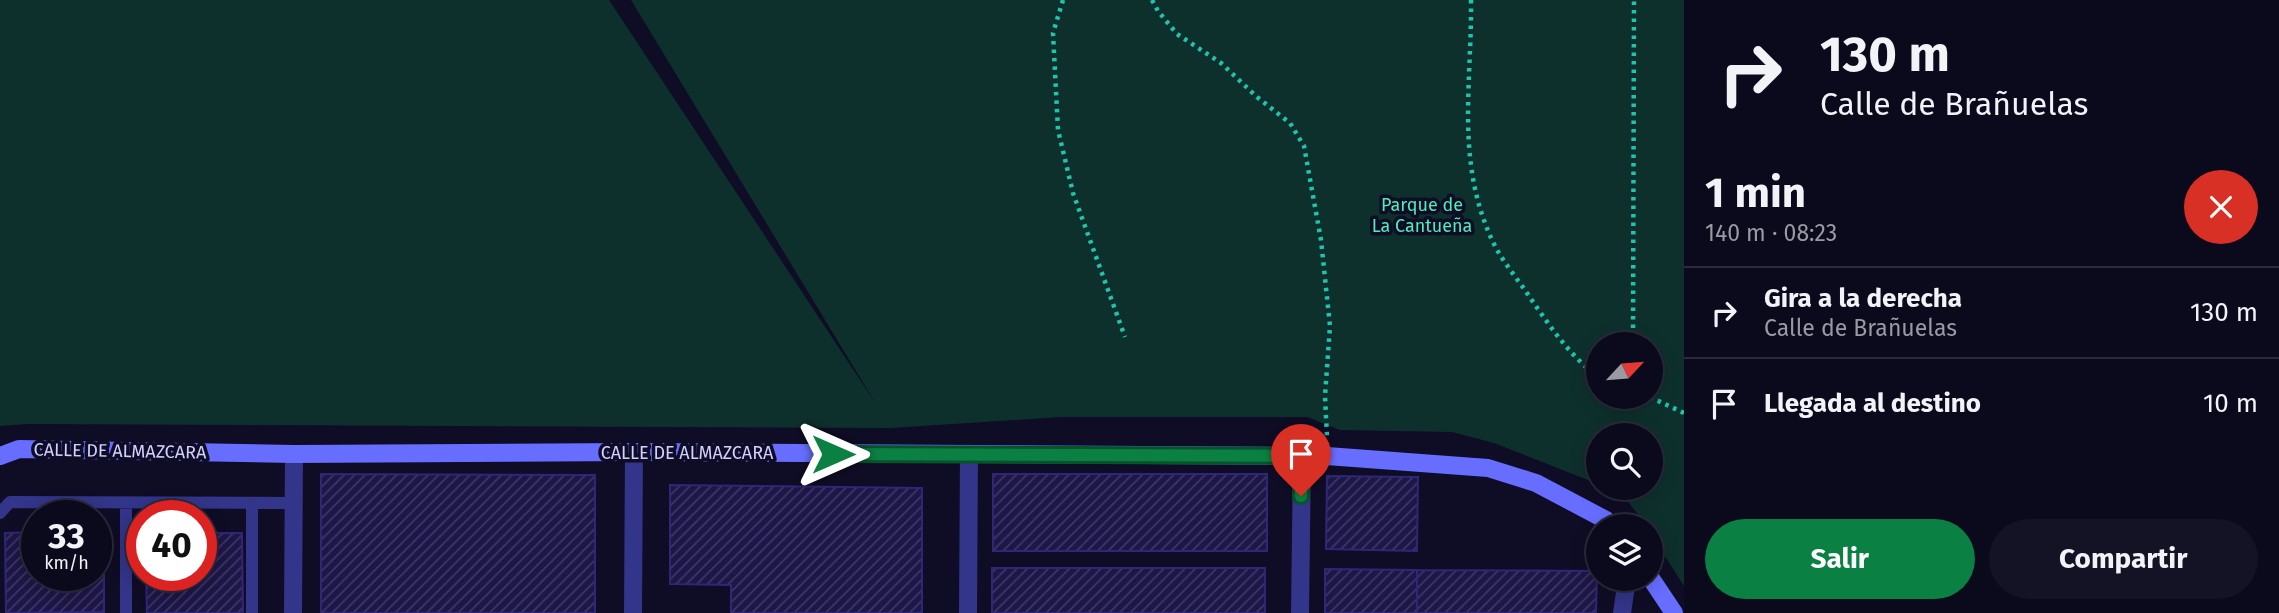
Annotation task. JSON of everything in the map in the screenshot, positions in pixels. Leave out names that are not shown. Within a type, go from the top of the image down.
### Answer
[{"type":"street","name":"CALLE DE ALMAZCARA","points":[[0,456],[19,449],[294,454],[634,452],[1328,456],[1488,468],[1536,484],[1594,514]]},
{"type":"street","points":[[633,613],[634,452]]},
{"type":"street","points":[[293,613],[294,454]]},
{"type":"street","points":[[968,613],[969,454]]},
{"type":"street","points":[[1300,613],[1302,456]]},
{"type":"street","points":[[1622,613],[1625,591]]},
{"type":"street","points":[[1659,591],[1674,613]]},
{"type":"lane","points":[[0,513],[10,502],[126,503]]},
{"type":"lane","points":[[217,503],[294,503]]},
{"type":"lane","points":[[252,503],[252,613]]},
{"type":"lane","points":[[126,591],[126,613]]},
{"type":"path","points":[[1063,0],[1053,33],[1058,130],[1073,193],[1125,337]]},
{"type":"path","points":[[1152,0],[1158,12],[1177,34],[1221,63],[1290,123],[1304,146],[1321,240],[1330,326],[1325,396],[1328,456]]},
{"type":"path","points":[[1471,0],[1466,110],[1468,151],[1477,200],[1494,244],[1547,322],[1586,368]]},
{"type":"path","points":[[1633,332],[1634,0]]},
{"type":"path","points":[[1663,403],[1684,413]]},
{"type":"green space","name":"Parque de La Cantueña","points":[[0,0],[609,0],[876,404],[631,0],[1684,0],[1684,586],[1663,553],[1663,514],[1638,514],[1626,500],[1663,500],[1663,423],[1586,423],[1586,479],[1494,443],[1452,432],[1340,430],[1307,417],[1061,417],[891,428],[0,426]]},
{"type":"building","points":[[321,474],[595,475],[595,613],[321,613]]},
{"type":"building","points":[[993,474],[1267,474],[1267,551],[993,551]]},
{"type":"building","points":[[1327,476],[1418,477],[1417,551],[1326,549]]},
{"type":"building","points":[[670,485],[922,488],[922,613],[731,613],[731,585],[670,584]]},
{"type":"building","points":[[21,532],[21,591],[104,591],[104,612],[6,613],[5,533]]},
{"type":"building","points":[[217,533],[242,533],[243,613],[147,613],[146,591],[217,591]]},
{"type":"building","points":[[992,568],[1265,568],[1265,613],[992,613]]},
{"type":"building","points":[[1325,569],[1417,570],[1417,613],[1325,613]]},
{"type":"building","points":[[1417,570],[1586,571],[1586,591],[1597,591],[1596,613],[1417,613]]},
{"type":"route","points":[[833,454],[1302,456],[1301,496]]}]
